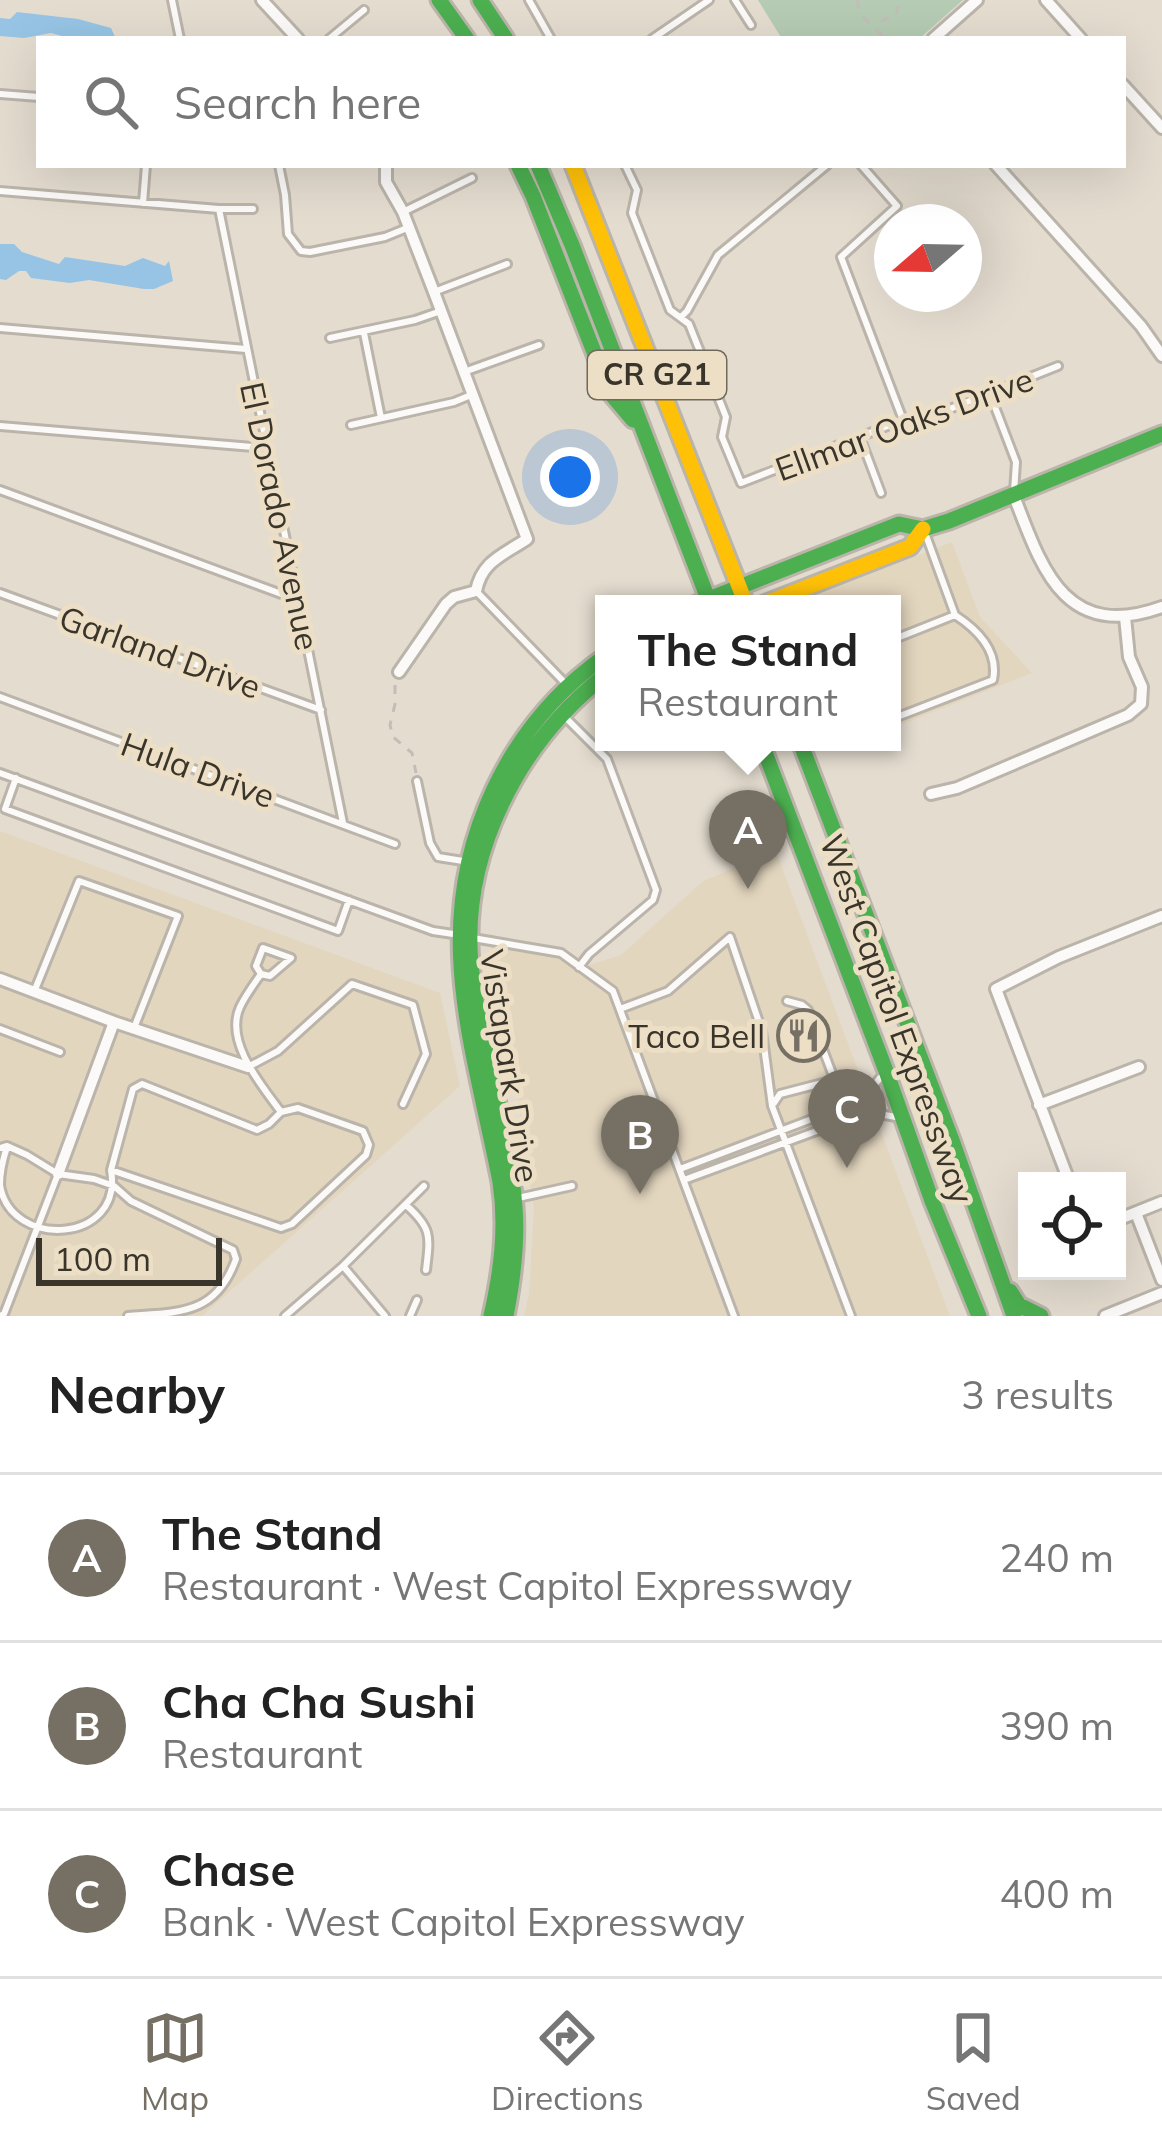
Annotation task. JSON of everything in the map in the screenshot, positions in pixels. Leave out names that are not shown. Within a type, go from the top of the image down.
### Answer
[{"type":"main road","points":[[439,0],[463,35]]},
{"type":"main road","points":[[480,0],[504,36]]},
{"type":"main road","points":[[519,168],[610,393],[645,434]]},
{"type":"main road","name":"CR G21","points":[[539,168],[645,434],[702,595]]},
{"type":"main road","name":"CR G21","points":[[574,168],[743,595]]},
{"type":"main road","points":[[718,595],[899,524],[923,529],[1014,496],[1162,434]]},
{"type":"main road","points":[[787,595],[910,547],[923,529]]},
{"type":"main road","name":"Vistapark Drive","points":[[506,1316],[515,1269],[509,1199],[464,936],[466,862],[487,802],[513,752],[539,717],[595,664]]},
{"type":"main road","name":"Vistapark Drive","points":[[464,936],[492,826],[526,757],[595,684]]},
{"type":"main road","name":"West Capitol Expressway","points":[[764,751],[979,1316]]},
{"type":"main road","name":"West Capitol Expressway","points":[[803,751],[1014,1316]]},
{"type":"main road","name":"Vistapark Drive","points":[[491,1316],[509,1199]]},
{"type":"main road","points":[[1004,1283],[1019,1305],[1041,1316]]},
{"type":"street","points":[[262,0],[295,36]]},
{"type":"street","points":[[937,36],[977,0]]},
{"type":"street","points":[[1046,0],[1078,36]]},
{"type":"street","points":[[1126,88],[1162,128]]},
{"type":"street","points":[[386,168],[386,182],[403,212],[527,539],[486,566],[476,591],[446,604],[399,672]]},
{"type":"street","points":[[998,168],[1141,326],[1162,356]]},
{"type":"street","points":[[1014,496],[1031,545],[1054,586],[1079,606],[1125,617],[1162,607]]},
{"type":"street","points":[[931,794],[957,788],[1127,715],[1141,704],[1142,687],[1129,657],[1125,617]]},
{"type":"street","points":[[1065,1172],[996,989],[1059,957],[1162,916]]},
{"type":"street","points":[[0,979],[248,1067]]},
{"type":"street","points":[[58,1174],[114,1022]]},
{"type":"street","points":[[1039,1106],[1139,1067]]},
{"type":"street","points":[[1126,1217],[1162,1202]]},
{"type":"street","points":[[1136,1213],[1162,1280]]},
{"type":"street","points":[[1105,1316],[1162,1293]]},
{"type":"lane","points":[[172,0],[179,36]]},
{"type":"lane","points":[[529,0],[549,36]]},
{"type":"lane","points":[[656,36],[709,0]]},
{"type":"lane","points":[[735,0],[751,26]]},
{"type":"lane","points":[[332,36],[364,10]]},
{"type":"lane","points":[[0,94],[36,97]]},
{"type":"lane","points":[[143,203],[146,168]]},
{"type":"lane","points":[[279,168],[288,234],[301,251],[385,237],[409,228]]},
{"type":"lane","name":"Ellmar Oaks Drive","points":[[626,168],[637,190],[632,213],[670,310],[689,324],[725,417],[722,437],[740,483],[1058,367]]},
{"type":"lane","points":[[681,317],[718,255],[823,168]]},
{"type":"lane","points":[[864,168],[897,206],[842,257],[903,420]]},
{"type":"lane","points":[[403,212],[472,178]]},
{"type":"lane","points":[[0,191],[253,209]]},
{"type":"lane","name":"El Dorado Avenue","points":[[219,209],[343,823]]},
{"type":"lane","points":[[434,292],[508,264]]},
{"type":"lane","points":[[330,338],[441,311]]},
{"type":"lane","points":[[0,328],[245,349]]},
{"type":"lane","points":[[363,332],[382,418]]},
{"type":"lane","points":[[464,372],[539,345]]},
{"type":"lane","points":[[990,394],[1016,462],[1014,496]]},
{"type":"lane","points":[[351,424],[471,395]]},
{"type":"lane","points":[[0,425],[266,448]]},
{"type":"lane","points":[[860,437],[881,493]]},
{"type":"lane","points":[[0,490],[297,600]]},
{"type":"lane","points":[[901,716],[993,680],[995,675],[993,658],[978,630],[955,615],[923,529]]},
{"type":"lane","points":[[476,591],[568,686]]},
{"type":"lane","name":"Garland Drive","points":[[0,593],[321,710]]},
{"type":"lane","points":[[901,636],[955,615]]},
{"type":"lane","name":"Hula Drive","points":[[0,697],[395,844]]},
{"type":"lane","points":[[562,714],[595,747]]},
{"type":"lane","points":[[580,967],[589,953],[653,900],[656,890],[607,759],[599,751]]},
{"type":"lane","points":[[0,772],[433,931],[561,953],[614,992],[734,1316]]},
{"type":"lane","points":[[16,778],[3,808],[338,931],[349,900]]},
{"type":"lane","points":[[417,781],[430,843],[438,856],[466,862]]},
{"type":"lane","points":[[34,992],[79,881],[178,916],[134,1029]]},
{"type":"lane","points":[[620,1010],[668,991],[730,937],[762,1031],[772,1106],[851,1316]]},
{"type":"lane","points":[[263,948],[291,958],[270,976],[260,974],[256,966],[263,948]]},
{"type":"lane","points":[[260,974],[240,1007],[236,1030],[248,1067],[280,1112]]},
{"type":"lane","points":[[248,1067],[278,1051],[352,984],[413,1005],[426,1054],[403,1104]]},
{"type":"lane","points":[[772,1106],[780,1094],[830,1081],[833,1076],[808,1010],[787,1001]]},
{"type":"lane","points":[[0,1029],[60,1052]]},
{"type":"lane","points":[[680,1169],[862,1100],[886,1071]]},
{"type":"lane","points":[[111,1170],[281,1228],[292,1224],[366,1155],[369,1145],[363,1131],[298,1108],[280,1112],[257,1130],[142,1084],[133,1089],[111,1170],[114,1186],[106,1204],[95,1219],[77,1229],[58,1231],[39,1228],[7,1203],[0,1185],[4,1147],[58,1174],[114,1186],[131,1202],[232,1250],[236,1258],[229,1280],[197,1309],[128,1316]]},
{"type":"lane","points":[[684,1180],[868,1112],[903,1118]]},
{"type":"lane","points":[[4,1315],[58,1174]]},
{"type":"lane","points":[[285,1316],[424,1186]]},
{"type":"lane","points":[[509,1199],[572,1186]]},
{"type":"lane","points":[[406,1204],[429,1230],[426,1270]]},
{"type":"lane","points":[[343,1266],[386,1316]]},
{"type":"lane","points":[[410,1316],[416,1300]]},
{"type":"path","points":[[856,0],[861,14],[882,36]]},
{"type":"path","points":[[883,36],[883,20],[896,15],[898,6]]},
{"type":"path","points":[[399,672],[390,725],[393,736],[412,753],[417,781]]},
{"type":"shaded area","points":[[952,542],[980,617],[1032,673],[901,724],[901,595],[817,595]]},
{"type":"shaded area","points":[[0,831],[440,993],[460,1086],[202,1316],[0,1316]]},
{"type":"shaded area","points":[[776,851],[950,1316],[524,1316],[534,1209],[515,1077],[498,1015],[490,934],[589,965],[621,955],[703,881]]},
{"type":"green space","points":[[758,0],[963,0],[922,36],[780,36]]},
{"type":"water","points":[[17,12],[78,19],[111,28],[115,36],[0,36],[0,18],[10,19]]},
{"type":"water","points":[[0,244],[14,244],[22,252],[59,264],[65,257],[125,266],[143,258],[165,266],[169,261],[173,281],[144,289],[89,280],[70,283],[31,278],[26,271],[0,279]]},
{"type":"traffic: fast","points":[[439,0],[465,36]]},
{"type":"traffic: fast","points":[[480,0],[504,36]]},
{"type":"traffic: fast","points":[[519,168],[610,393],[633,420]]},
{"type":"traffic: fast","points":[[539,168],[707,595]]},
{"type":"traffic: fast","points":[[719,595],[899,524],[923,529],[949,521],[1162,434]]},
{"type":"traffic: fast","points":[[491,1316],[502,1250],[502,1199],[462,985],[464,889],[474,840],[515,751],[540,716],[595,664]]},
{"type":"traffic: fast","points":[[506,1316],[515,1207],[507,1146],[480,1025],[470,923],[486,842],[502,804],[546,734],[595,684]]},
{"type":"traffic: fast","points":[[764,751],[979,1316]]},
{"type":"traffic: fast","points":[[803,751],[1014,1316]]},
{"type":"traffic: fast","points":[[1010,1291],[1019,1305],[1041,1316]]},
{"type":"traffic: slow","points":[[574,168],[742,595]]},
{"type":"traffic: slow","points":[[787,595],[910,547],[923,529]]},
{"type":"place","name":"The Stand","points":[[748,889]]},
{"type":"place","name":"Taco Bell","points":[[804,1036]]},
{"type":"place","name":"Chase","points":[[847,1168]]},
{"type":"place","name":"Cha Cha Sushi","points":[[640,1194]]}]
